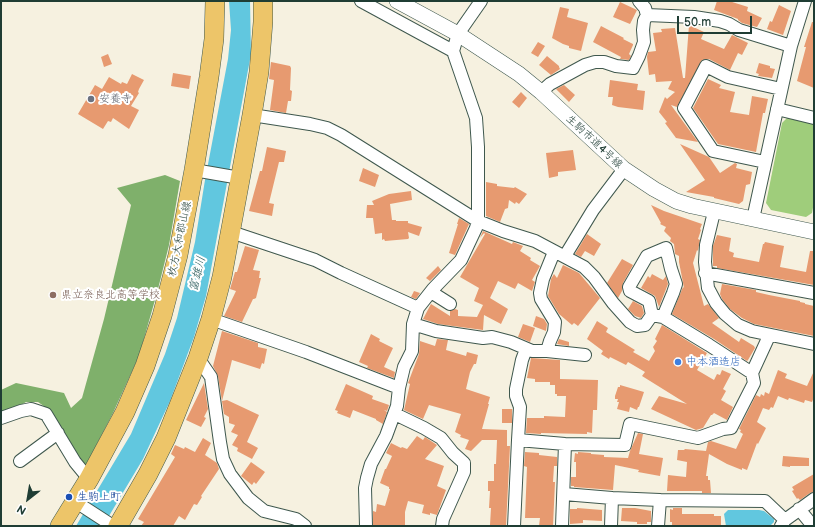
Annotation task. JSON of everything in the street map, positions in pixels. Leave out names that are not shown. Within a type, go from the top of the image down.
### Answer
[{"type":"main road","name":"枚方大和郡山線","points":[[60,526],[76,502],[108,447],[125,412],[145,366],[162,316],[178,255],[194,170],[214,39],[215,1]]},
{"type":"main road","points":[[118,526],[148,474],[166,438],[198,358],[211,319],[222,277],[231,232],[259,72],[263,22],[262,1]]},
{"type":"street","points":[[361,1],[453,51]]},
{"type":"street","name":"生駒市道4号線","points":[[397,1],[458,34],[519,74],[541,92],[624,169],[654,189],[676,201],[714,212],[814,232]]},
{"type":"street","points":[[366,526],[365,493],[367,478],[371,464],[386,436],[398,406],[399,388],[404,367],[412,351],[413,324],[418,308],[430,292],[461,260],[478,221],[478,147],[476,118],[453,51],[458,34],[481,1]]},
{"type":"street","points":[[541,92],[550,84],[585,64],[604,62],[616,66],[633,68],[644,42],[644,21],[647,15],[645,8],[639,1]]},
{"type":"street","points":[[753,219],[791,46],[805,1]]},
{"type":"street","points":[[647,15],[694,17],[720,21],[739,30],[791,46]]},
{"type":"street","points":[[765,162],[712,151],[684,108],[706,66],[728,77],[781,89]]},
{"type":"street","points":[[777,109],[814,118]]},
{"type":"street","points":[[252,115],[327,128],[357,144],[422,187],[478,221],[502,231],[535,241],[584,267],[594,277],[613,304],[630,322],[637,326],[645,325],[657,316],[673,293],[676,284],[666,248],[647,256],[629,287],[630,291],[649,301],[657,316],[710,345],[752,373]]},
{"type":"street","points":[[547,351],[554,332],[555,322],[541,299],[540,293],[543,280],[560,254],[624,169]]},
{"type":"street","points":[[194,170],[240,178]]},
{"type":"street","points":[[714,212],[706,245],[705,273],[708,288],[716,303],[725,314],[738,325],[752,331],[769,336],[814,344]]},
{"type":"street","points":[[231,232],[316,260],[418,308]]},
{"type":"street","points":[[705,273],[814,293]]},
{"type":"street","points":[[430,292],[450,304]]},
{"type":"street","points":[[211,319],[306,352],[399,388]]},
{"type":"street","points":[[413,324],[436,331],[483,338],[492,337],[511,342],[532,352],[547,351],[585,355]]},
{"type":"street","points":[[518,440],[565,444],[625,444],[630,424],[698,438],[712,432],[731,428],[754,383],[752,373],[769,336]]},
{"type":"street","points":[[514,526],[520,407],[516,396],[516,389],[522,360],[526,349]]},
{"type":"street","points":[[198,358],[211,377],[221,448],[230,474],[248,498],[264,511],[296,519],[305,526]]},
{"type":"street","points":[[1,418],[31,409],[46,414],[75,462],[89,479]]},
{"type":"street","points":[[395,414],[441,438],[453,453],[464,463],[464,472],[443,519],[442,526]]},
{"type":"street","points":[[20,461],[58,433]]},
{"type":"street","points":[[562,526],[565,444]]},
{"type":"street","points":[[564,494],[660,500],[765,501],[783,523],[800,508],[814,499]]},
{"type":"street","points":[[611,526],[612,498]]},
{"type":"street","points":[[658,526],[660,500]]},
{"type":"street","points":[[76,502],[112,526]]},
{"type":"street","points":[[800,508],[813,526]]},
{"type":"green space","points":[[787,118],[814,124],[814,202],[812,213],[806,217],[771,210],[766,203],[782,123]]},
{"type":"green space","points":[[165,175],[180,181],[169,245],[157,293],[139,356],[113,413],[86,465],[73,452],[51,411],[38,402],[26,402],[6,414],[1,415],[1,390],[16,383],[64,393],[71,408],[82,398],[104,319],[131,205],[117,188]]},
{"type":"water","name":"富雄川","points":[[229,1],[250,1],[251,54],[206,296],[194,337],[170,401],[143,459],[103,526],[76,526],[131,434],[165,354],[177,318],[195,242],[228,59],[231,30]]},
{"type":"water","points":[[728,510],[764,511],[774,519],[774,522],[770,526],[726,526],[724,514]]},
{"type":"building","points":[[717,1],[729,1],[748,7],[747,11],[762,18],[757,27],[742,23],[738,19],[714,10]]},
{"type":"building","points":[[620,2],[637,10],[630,24],[613,17]]},
{"type":"building","points":[[779,5],[791,11],[783,35],[767,29],[770,21],[772,22]]},
{"type":"building","points":[[560,7],[569,9],[567,17],[588,23],[581,51],[569,48],[569,46],[552,38]]},
{"type":"building","points":[[812,22],[814,22],[814,88],[797,81],[806,47],[804,47]]},
{"type":"building","points":[[689,25],[704,32],[701,39],[724,49],[732,35],[748,43],[742,55],[738,53],[730,70],[709,59],[702,60],[677,107],[671,105],[698,142],[676,138],[665,123],[667,122],[659,112],[665,97],[667,99],[675,92],[668,89],[672,81],[656,82],[655,74],[649,75],[647,57],[648,52],[656,51],[653,33],[662,32],[661,29],[675,28],[683,78],[685,78]]},
{"type":"building","points":[[601,26],[633,44],[629,54],[631,56],[629,60],[620,59],[621,57],[593,42]]},
{"type":"building","points":[[538,42],[545,46],[538,57],[531,53]]},
{"type":"building","points":[[108,54],[112,64],[104,67],[101,57]]},
{"type":"building","points":[[547,56],[559,66],[560,69],[551,75],[539,65]]},
{"type":"building","points":[[271,62],[290,66],[291,68],[291,101],[288,101],[286,113],[270,110],[274,80],[269,79]]},
{"type":"building","points":[[759,63],[775,69],[772,78],[758,76],[759,74],[756,73]]},
{"type":"building","points":[[173,73],[191,76],[189,89],[171,86]]},
{"type":"building","points":[[132,74],[144,80],[139,89],[139,93],[131,106],[139,110],[129,129],[113,118],[111,122],[108,121],[103,129],[78,114],[95,85],[102,89],[109,77],[121,84],[122,82],[127,84]]},
{"type":"building","points":[[708,79],[721,85],[719,88],[735,92],[730,112],[749,115],[752,96],[768,99],[765,113],[763,113],[756,152],[718,144],[693,108]]},
{"type":"building","points":[[610,80],[638,84],[637,90],[645,91],[643,110],[612,105],[613,97],[608,97]]},
{"type":"building","points":[[564,85],[575,95],[569,102],[556,89]]},
{"type":"building","points":[[521,92],[527,98],[519,108],[512,102]]},
{"type":"building","points":[[680,144],[709,157],[720,173],[735,163],[737,164],[736,168],[752,172],[750,184],[746,185],[743,201],[739,204],[714,197],[686,192],[705,180]]},
{"type":"building","points":[[267,147],[286,151],[284,162],[279,162],[269,203],[274,204],[272,216],[249,211],[260,171],[262,171]]},
{"type":"building","points":[[573,150],[576,170],[558,172],[558,176],[549,178],[546,153]]},
{"type":"building","points":[[363,168],[379,175],[375,187],[359,181]]},
{"type":"building","points":[[486,182],[497,184],[497,186],[515,187],[527,194],[519,204],[516,202],[515,204],[509,200],[508,208],[505,209],[500,222],[486,216]]},
{"type":"building","points":[[411,191],[412,200],[390,204],[392,220],[408,221],[408,223],[422,227],[419,236],[408,232],[408,239],[382,240],[382,233],[375,234],[373,218],[366,218],[367,205],[374,205],[372,201],[389,194]]},
{"type":"building","points":[[651,205],[702,224],[698,239],[700,240],[698,251],[697,250],[693,263],[704,306],[708,304],[719,318],[712,323],[739,342],[741,338],[754,346],[755,348],[747,361],[672,314],[683,287],[684,288],[679,256],[675,254],[674,244],[670,241],[671,238],[664,231],[666,227],[660,224],[661,223]]},
{"type":"building","points":[[459,218],[469,224],[455,255],[449,253]]},
{"type":"building","points":[[483,231],[512,244],[513,242],[523,246],[520,251],[540,266],[532,280],[535,282],[532,291],[518,283],[515,289],[498,281],[490,298],[508,309],[501,324],[484,315],[483,330],[438,324],[423,319],[431,304],[450,316],[450,311],[455,309],[458,310],[458,316],[477,317],[483,305],[474,301],[479,288],[460,277],[485,234],[484,233],[480,238]]},
{"type":"building","points":[[587,234],[601,244],[594,256],[585,251],[581,257],[575,254]]},
{"type":"building","points":[[717,235],[731,238],[729,251],[734,253],[733,257],[759,262],[763,244],[765,242],[784,246],[780,267],[806,272],[810,251],[814,251],[814,285],[717,268],[717,266],[713,266],[713,246]]},
{"type":"building","points":[[245,246],[259,250],[253,270],[260,271],[259,278],[261,278],[256,298],[253,299],[242,322],[224,316],[236,291],[230,289]]},
{"type":"building","points":[[622,259],[633,265],[623,283],[622,291],[618,298],[607,283]]},
{"type":"building","points":[[563,265],[579,273],[600,298],[578,326],[574,323],[572,325],[559,314],[548,296],[551,279],[554,274],[557,278]]},
{"type":"building","points":[[438,266],[441,270],[430,281],[426,278]]},
{"type":"building","points":[[652,274],[663,280],[666,276],[668,284],[659,307],[655,296],[641,288],[648,276],[650,278]]},
{"type":"building","points":[[722,284],[756,290],[756,292],[800,301],[814,306],[814,336],[754,324],[742,318],[730,309],[722,299],[720,294]]},
{"type":"building","points":[[414,291],[420,293],[416,299],[411,297]]},
{"type":"building","points":[[633,301],[642,306],[644,313],[641,318],[635,316],[628,309]]},
{"type":"building","points":[[536,316],[544,319],[547,324],[546,331],[533,326]]},
{"type":"building","points":[[597,321],[608,328],[606,332],[635,350],[633,352],[649,361],[655,351],[653,347],[657,341],[655,339],[662,325],[707,353],[697,370],[714,380],[717,374],[720,375],[722,370],[731,374],[723,389],[726,391],[721,400],[733,407],[727,420],[714,413],[711,415],[703,428],[696,430],[651,409],[659,396],[687,404],[642,376],[645,372],[628,362],[626,365],[610,357],[609,359],[601,354],[603,351],[587,339]]},
{"type":"building","points":[[523,324],[535,328],[530,342],[518,337]]},
{"type":"building","points":[[222,331],[258,343],[258,347],[267,349],[264,364],[262,363],[260,369],[232,360],[222,401],[227,400],[259,415],[247,442],[258,448],[252,459],[237,451],[238,448],[232,445],[238,435],[231,432],[235,425],[229,423],[229,417],[224,414],[218,376],[213,366]]},
{"type":"building","points":[[371,334],[380,339],[379,341],[393,348],[384,367],[395,372],[394,378],[367,368],[368,366],[359,362]]},
{"type":"building","points":[[437,339],[448,340],[446,350],[466,356],[467,352],[478,355],[476,364],[474,364],[470,372],[466,389],[490,397],[482,429],[507,430],[507,446],[510,446],[506,526],[490,525],[491,508],[489,508],[490,491],[488,491],[488,481],[494,481],[494,464],[496,464],[497,440],[482,440],[471,451],[465,449],[469,440],[460,437],[461,435],[455,432],[461,414],[429,405],[423,419],[404,410],[410,384],[408,383],[419,354],[420,341],[435,346]]},
{"type":"building","points":[[559,339],[569,342],[569,346],[557,344]]},
{"type":"building","points":[[531,358],[560,360],[560,379],[598,380],[597,410],[593,410],[592,433],[526,433],[527,418],[544,418],[544,416],[565,417],[566,396],[557,396],[557,394],[555,394],[555,385],[550,385],[550,382],[535,382],[535,379],[527,378]]},
{"type":"building","points":[[778,370],[787,374],[785,378],[807,386],[814,371],[814,397],[812,402],[805,400],[804,403],[789,398],[788,400],[778,396],[773,408],[771,407],[769,410],[763,408],[757,422],[766,428],[758,444],[757,443],[747,470],[742,468],[742,470],[727,464],[709,454],[706,476],[708,476],[708,480],[710,480],[711,493],[702,493],[702,491],[667,491],[668,475],[686,477],[687,462],[677,460],[678,450],[685,449],[706,451],[708,442],[711,441],[736,449],[743,434],[739,429],[756,395],[760,397],[761,394],[764,396],[765,392],[769,394]]},
{"type":"building","points":[[204,383],[208,409],[204,417],[206,418],[201,427],[186,420]]},
{"type":"building","points":[[346,384],[373,396],[372,399],[389,405],[387,411],[384,410],[387,412],[383,424],[376,419],[353,410],[350,418],[337,413],[338,411],[335,410]]},
{"type":"building","points":[[620,385],[644,392],[637,410],[630,407],[629,412],[617,409],[619,402],[617,402],[618,399],[615,399],[615,396]]},
{"type":"building","points":[[502,409],[512,409],[512,423],[502,423]]},
{"type":"building","points":[[638,433],[643,434],[639,454],[663,458],[660,476],[638,472],[639,470],[615,465],[613,490],[571,486],[571,477],[576,477],[576,462],[574,462],[575,453],[591,453],[604,455],[604,457],[628,458]]},
{"type":"building","points":[[417,436],[423,440],[425,437],[437,445],[425,459],[444,466],[437,486],[446,490],[437,515],[422,513],[424,505],[408,501],[405,512],[405,526],[373,526],[373,511],[376,512],[377,504],[385,506],[390,489],[389,487],[380,483],[392,456],[386,453],[391,443],[407,449]]},
{"type":"building","points":[[203,438],[211,443],[205,455],[217,463],[219,469],[201,496],[202,497],[197,505],[194,504],[185,520],[179,516],[173,526],[141,526],[144,522],[138,519],[175,457],[171,454],[175,445],[184,449],[185,447],[195,452]]},
{"type":"building","points":[[525,452],[557,457],[557,466],[554,466],[553,482],[555,482],[553,526],[539,526],[540,518],[525,518],[527,467],[524,466]]},
{"type":"building","points":[[783,456],[809,458],[809,466],[782,466]]},
{"type":"building","points":[[251,462],[265,472],[256,484],[254,482],[252,485],[241,476]]},
{"type":"building","points":[[814,474],[814,492],[800,500],[798,498],[797,499],[792,491],[794,490],[792,487]]},
{"type":"building","points":[[577,508],[602,510],[602,521],[583,520],[583,523],[570,524],[570,509]]},
{"type":"building","points":[[622,508],[635,508],[651,511],[651,522],[647,522],[647,524],[637,524],[637,522],[621,521]]},
{"type":"building","points":[[673,508],[682,508],[682,514],[714,514],[714,516],[721,516],[721,526],[672,526],[672,522],[670,522],[670,509],[673,510]]},
{"type":"place","name":"安養寺","points":[[91,99]]},
{"type":"place","name":"県立奈良北高等学校","points":[[53,295]]},
{"type":"place","name":"中本酒造店","points":[[678,362]]},
{"type":"place","name":"生駒上町","points":[[69,497]]}]
